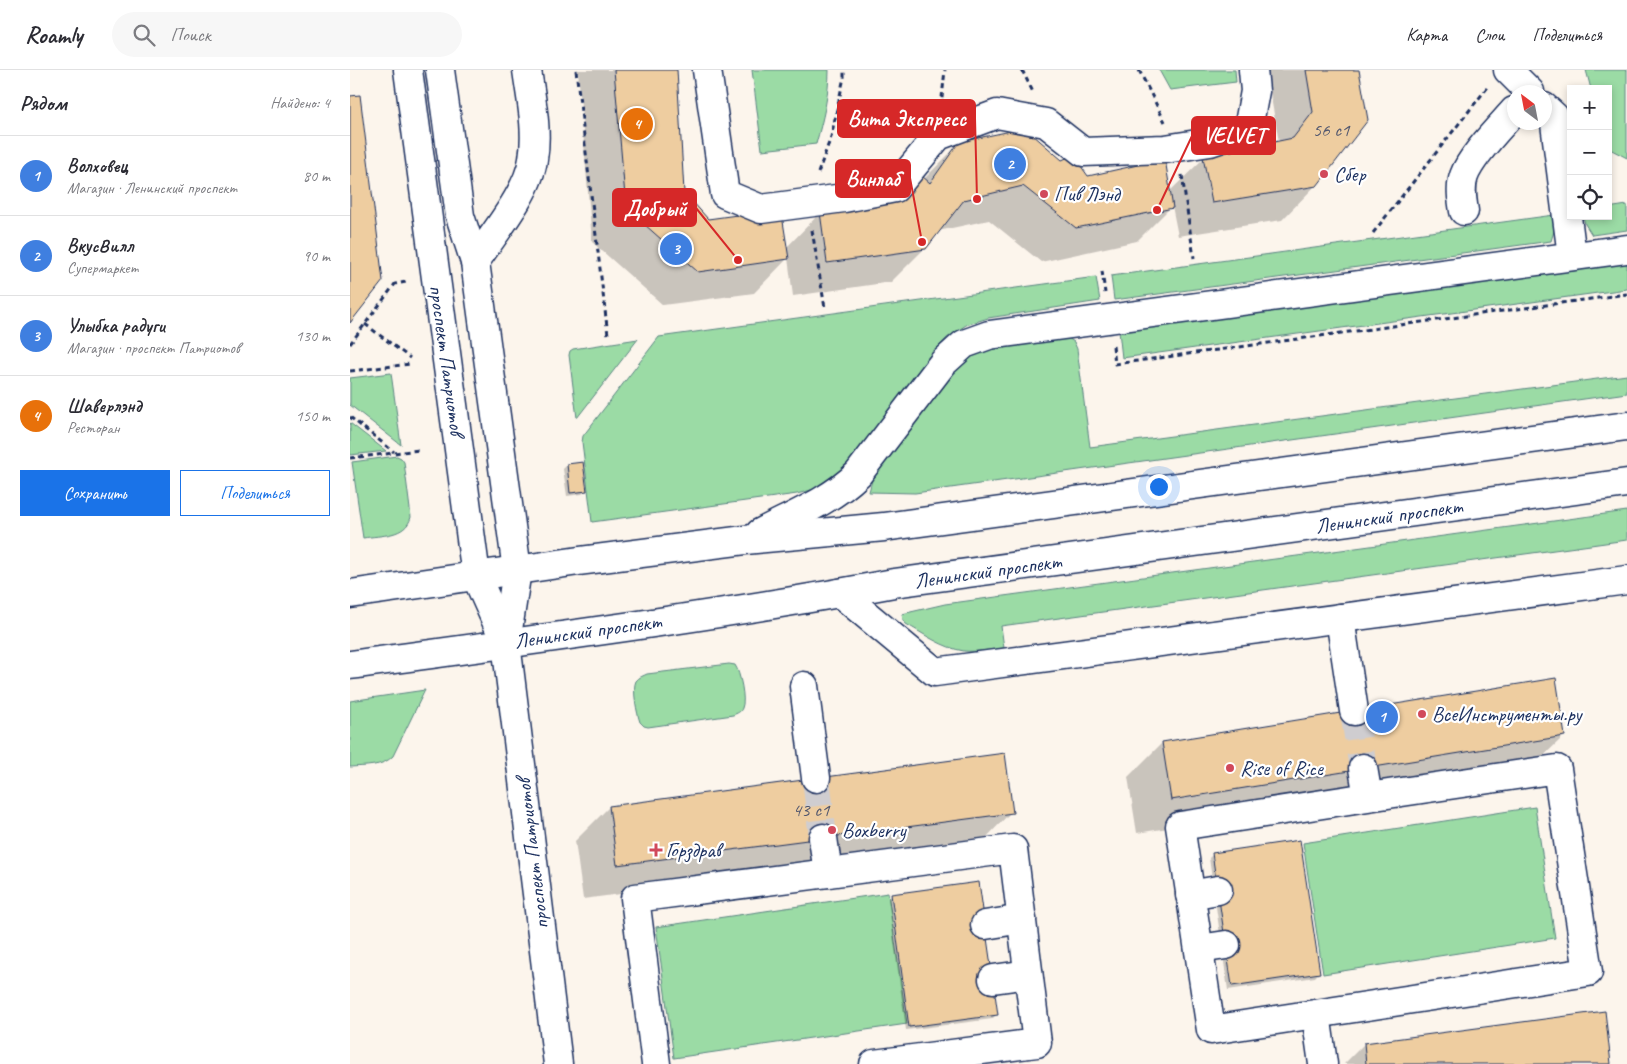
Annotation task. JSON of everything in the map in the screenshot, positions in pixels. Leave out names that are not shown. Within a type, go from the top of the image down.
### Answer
[{"type":"street","name":"проспект Патриотов","points":[[408,70],[476,576],[506,643]]},
{"type":"street","name":"проспект Патриотов","points":[[440,70],[460,216],[475,262],[518,570],[506,643],[558,1064]]},
{"type":"street","points":[[475,262],[523,190],[534,160],[534,128],[527,70]]},
{"type":"street","points":[[706,70],[725,194],[761,209],[844,198],[894,188],[938,136],[997,114],[1046,123],[1083,152],[1165,149],[1210,142],[1248,129],[1255,91],[1253,70]]},
{"type":"street","points":[[1498,78],[1514,85]]},
{"type":"street","points":[[1552,114],[1554,116],[1572,256]]},
{"type":"street","points":[[1464,211],[1461,192],[1464,176],[1472,161],[1507,118]]},
{"type":"street","points":[[745,540],[827,499],[844,488],[858,474],[943,363],[964,344],[989,335],[1627,249]]},
{"type":"street","points":[[350,594],[745,540],[884,528],[1627,426]]},
{"type":"street","name":"Ленинский проспект","points":[[350,665],[840,594],[904,582],[1627,483]]},
{"type":"street","points":[[840,594],[935,672],[1627,580]]},
{"type":"street","points":[[1340,618],[1354,711]]},
{"type":"street","points":[[804,686],[816,778]]},
{"type":"street","points":[[1363,768],[1368,797]]},
{"type":"street","points":[[1557,768],[1588,972],[1211,1030],[1180,826],[1368,797],[1557,768]]},
{"type":"street","points":[[824,838],[828,873]]},
{"type":"street","points":[[656,1064],[635,898],[1013,848],[1039,1054],[874,1064]]},
{"type":"street","points":[[1190,895],[1218,890]]},
{"type":"street","points":[[985,924],[1022,919]]},
{"type":"street","points":[[1199,949],[1226,945]]},
{"type":"street","points":[[993,979],[1028,974]]},
{"type":"street","points":[[1316,1014],[1323,1064]]},
{"type":"path","points":[[576,70],[608,335]]},
{"type":"path","points":[[818,174],[831,137],[844,70]]},
{"type":"path","points":[[1139,70],[1168,128]]},
{"type":"path","points":[[1374,233],[1498,78]]},
{"type":"path","points":[[1181,171],[1194,258]]},
{"type":"path","points":[[812,230],[825,308]]},
{"type":"path","points":[[1102,271],[1115,364],[1627,294]]},
{"type":"path","points":[[350,344],[395,284],[406,282]]},
{"type":"path","points":[[365,324],[410,358]]},
{"type":"path","points":[[350,371],[411,364]]},
{"type":"path","points":[[350,416],[395,452]]},
{"type":"path","points":[[350,458],[420,450]]},
{"type":"green space","points":[[752,70],[829,70],[825,107],[816,144],[762,150]]},
{"type":"green space","points":[[1159,70],[1235,70],[1236,82],[1170,90]]},
{"type":"green space","points":[[1586,70],[1627,70],[1627,158],[1612,150],[1612,85],[1590,85]]},
{"type":"green space","points":[[1627,205],[1627,230],[1592,235],[1584,220],[1612,220],[1612,207]]},
{"type":"green space","points":[[1554,215],[1555,228],[1551,241],[1114,300],[1111,276]]},
{"type":"green space","points":[[1627,262],[1627,289],[1122,358],[1119,331]]},
{"type":"green space","points":[[1096,277],[1100,301],[988,318],[966,325],[947,338],[931,354],[852,459],[836,476],[818,488],[797,494],[592,522],[582,442],[583,436],[659,337]]},
{"type":"green space","points":[[1068,338],[1074,342],[1077,349],[1090,447],[1627,375],[1627,393],[915,493],[869,492],[872,480],[954,373],[967,359],[976,353],[1001,346],[1030,341]]},
{"type":"green space","points":[[638,339],[577,418],[570,351]]},
{"type":"green space","points":[[391,373],[401,445],[350,405],[350,378]]},
{"type":"green space","points":[[350,423],[386,451],[350,455]]},
{"type":"green space","points":[[397,456],[404,462],[411,517],[408,524],[398,532],[363,538],[352,462]]},
{"type":"green space","points":[[1627,511],[1627,540],[1001,626],[1004,648],[964,651],[949,647],[906,624],[902,614],[945,604]]},
{"type":"green space","points":[[729,664],[735,665],[742,686],[743,704],[739,712],[733,715],[648,727],[640,722],[636,707],[635,684],[640,678],[647,674]]},
{"type":"green space","points":[[425,690],[393,756],[379,764],[350,767],[350,701]]},
{"type":"green space","points":[[1535,807],[1555,938],[1323,974],[1303,843]]},
{"type":"green space","points":[[888,893],[907,1024],[674,1058],[656,927]]},
{"type":"building","points":[[614,70],[677,70],[684,192],[708,219],[781,209],[789,259],[698,272],[626,208]]},
{"type":"building","points":[[1306,70],[1359,70],[1368,120],[1317,186],[1212,203],[1203,157],[1293,138],[1313,112]]},
{"type":"building","points":[[360,95],[383,281],[350,323],[350,96]]},
{"type":"building","points":[[1025,128],[1062,160],[1073,155],[1088,176],[1165,159],[1173,208],[1076,228],[1023,186],[964,200],[926,249],[827,263],[820,212],[922,176],[930,183],[959,142]]},
{"type":"building","points":[[583,462],[587,491],[570,493],[567,464]]},
{"type":"building","points":[[1556,678],[1565,736],[1171,800],[1162,742]]},
{"type":"building","points":[[1005,753],[1013,813],[617,865],[609,806]]},
{"type":"building","points":[[1300,840],[1320,973],[1232,986],[1212,853]]},
{"type":"building","points":[[979,882],[998,1015],[909,1027],[891,894]]},
{"type":"building","points":[[1605,1011],[1611,1064],[1366,1064],[1364,1043]]},
{"type":"tunnel","points":[[1354,711],[1363,768]]},
{"type":"tunnel","points":[[816,778],[823,838]]},
{"type":"place","name":"Шаверлэнд","points":[[637,124]]},
{"type":"place","name":"ВкусВилл","points":[[1010,164]]},
{"type":"place","name":"Сбер","points":[[1324,174]]},
{"type":"place","name":"Пив Лэнд","points":[[1044,194]]},
{"type":"place","name":"Вита Экспресс","points":[[977,199]]},
{"type":"place","name":"VELVET","points":[[1157,210]]},
{"type":"place","name":"Винлаб","points":[[922,242]]},
{"type":"place","name":"Улыбка радуги","points":[[676,249]]},
{"type":"place","name":"Добрый","points":[[738,260]]},
{"type":"place","name":"ВсеИнструменты.ру","points":[[1422,714]]},
{"type":"place","name":"Волховец","points":[[1382,717]]},
{"type":"place","name":"Rise of Rice","points":[[1230,768]]},
{"type":"place","name":"Boxberry","points":[[832,830]]},
{"type":"place","name":"Горздрав","points":[[656,850]]}]
